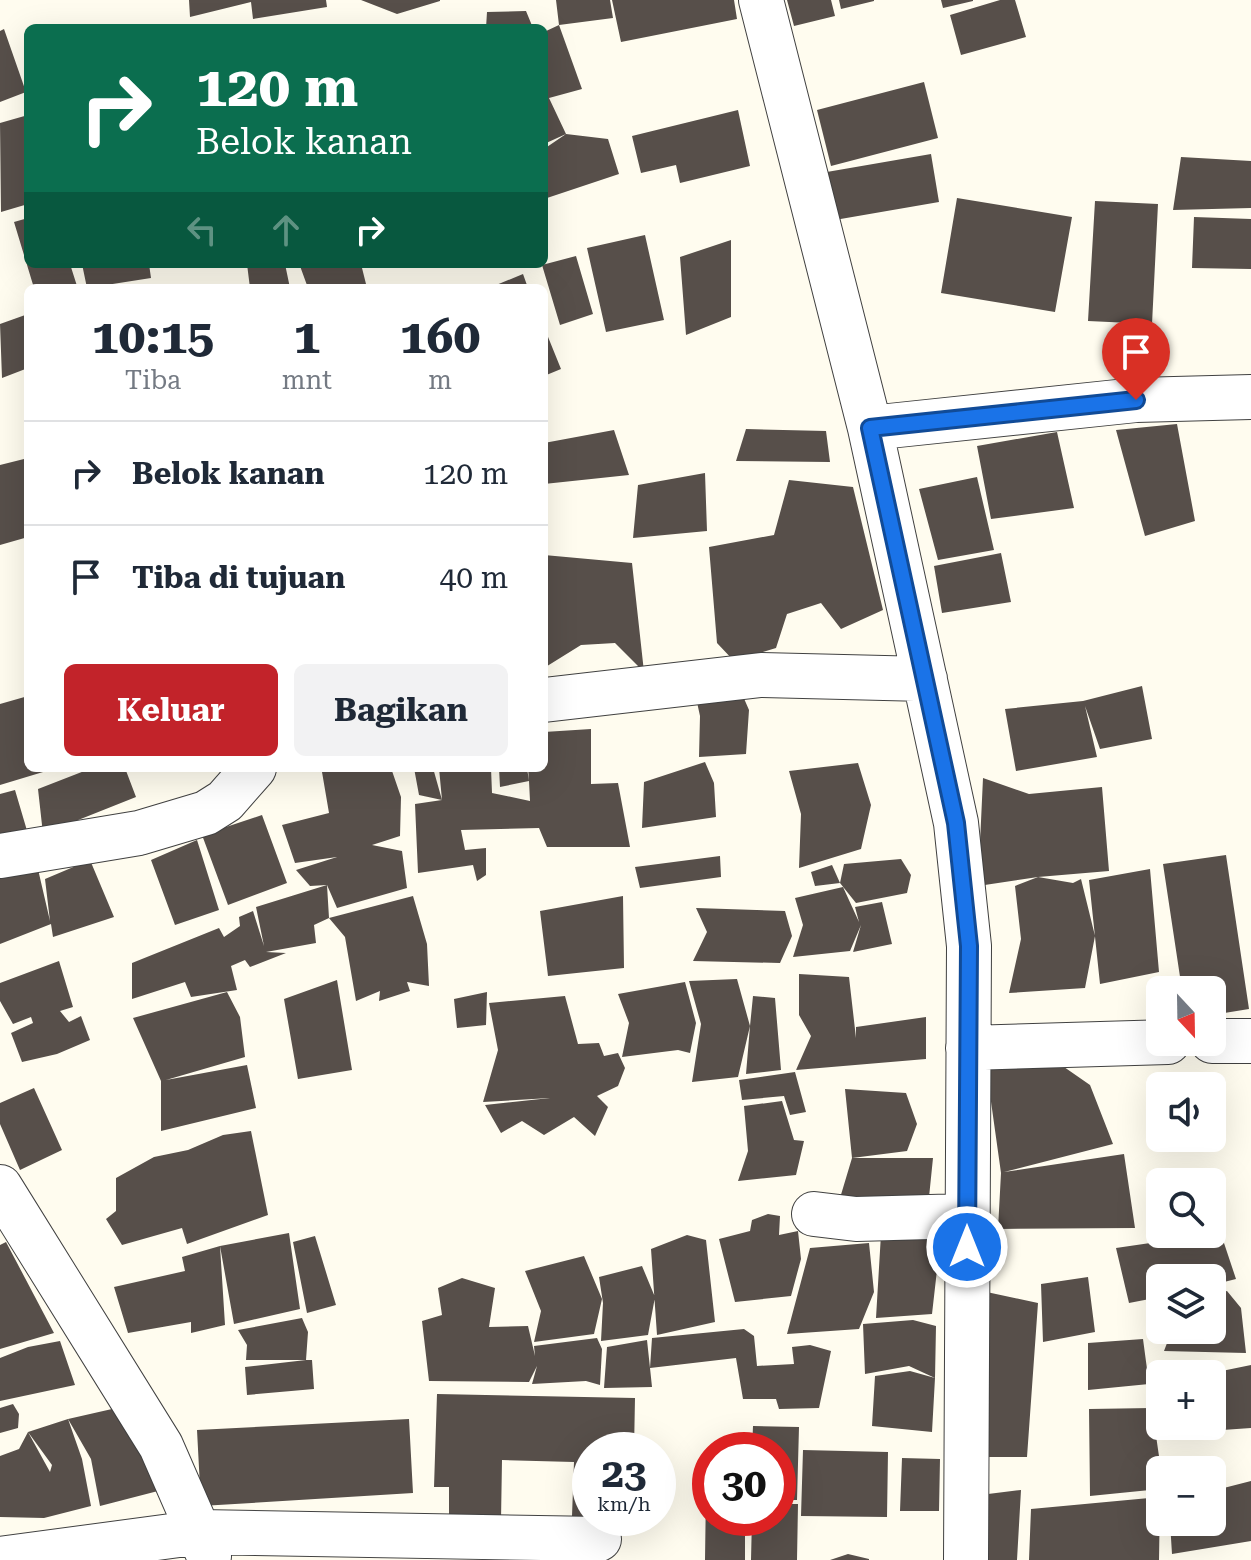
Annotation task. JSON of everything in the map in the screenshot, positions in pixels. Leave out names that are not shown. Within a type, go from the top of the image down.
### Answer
[{"type":"street","points":[[761,0],[870,428],[956,823],[969,946],[966,1560]]},
{"type":"street","points":[[870,428],[1121,402],[1251,397]]},
{"type":"street","points":[[548,700],[761,675],[925,679]]},
{"type":"street","points":[[0,856],[139,833],[206,813],[225,801],[250,772]]},
{"type":"street","points":[[1226,1041],[1251,1041]]},
{"type":"street","points":[[968,1048],[1146,1043]]},
{"type":"street","points":[[0,1187],[161,1446],[205,1546]]},
{"type":"street","points":[[814,1214],[856,1219],[967,1216]]},
{"type":"street","points":[[0,1559],[205,1546],[599,1539]]},
{"type":"building","points":[[189,0],[326,0],[327,7],[253,19],[251,2],[190,17]]},
{"type":"building","points":[[361,0],[440,0],[440,1],[397,14]]},
{"type":"building","points":[[556,0],[610,0],[613,18],[559,25]]},
{"type":"building","points":[[612,0],[734,0],[737,19],[621,42]]},
{"type":"building","points":[[787,0],[831,0],[835,16],[794,26]]},
{"type":"building","points":[[839,0],[874,0],[874,1],[841,9]]},
{"type":"building","points":[[941,0],[973,0],[973,1],[943,8]]},
{"type":"building","points":[[1000,0],[1015,0],[1026,37],[961,55],[950,15]]},
{"type":"building","points":[[526,11],[531,24],[486,24],[487,12]]},
{"type":"building","points":[[559,25],[582,89],[549,98],[566,134],[548,142],[548,30]]},
{"type":"building","points":[[4,29],[24,93],[0,102],[0,31]]},
{"type":"building","points":[[924,82],[938,138],[831,166],[817,110]]},
{"type":"building","points":[[738,110],[750,166],[680,183],[676,165],[641,173],[632,136]]},
{"type":"building","points":[[24,116],[24,205],[1,212],[0,123]]},
{"type":"building","points":[[566,134],[608,139],[619,174],[548,198],[548,146]]},
{"type":"building","points":[[931,154],[939,202],[829,221],[821,173]]},
{"type":"building","points":[[1181,157],[1251,161],[1251,208],[1173,210]]},
{"type":"building","points":[[957,198],[1072,217],[1055,312],[941,293]]},
{"type":"building","points":[[1095,201],[1158,204],[1152,324],[1088,321]]},
{"type":"building","points":[[1194,217],[1251,219],[1251,269],[1192,268]]},
{"type":"building","points":[[24,219],[24,255],[14,222]]},
{"type":"building","points":[[645,235],[664,320],[606,332],[587,248]]},
{"type":"building","points":[[731,240],[731,317],[686,335],[680,257]]},
{"type":"building","points":[[576,256],[593,314],[560,325],[543,268],[548,268],[548,263]]},
{"type":"building","points":[[28,268],[71,268],[76,284],[33,284]]},
{"type":"building","points":[[83,268],[150,268],[151,278],[113,284],[86,284]]},
{"type":"building","points":[[248,268],[286,268],[289,284],[250,284]]},
{"type":"building","points":[[301,268],[362,268],[366,284],[307,284]]},
{"type":"building","points":[[523,274],[527,284],[499,284]]},
{"type":"building","points":[[24,315],[24,370],[2,378],[0,324]]},
{"type":"building","points":[[548,337],[561,369],[548,374]]},
{"type":"building","points":[[1177,424],[1195,521],[1145,536],[1116,430]]},
{"type":"building","points":[[746,429],[826,431],[830,462],[736,461]]},
{"type":"building","points":[[614,430],[629,475],[548,484],[548,442]]},
{"type":"building","points":[[1057,432],[1074,508],[991,519],[977,446]]},
{"type":"building","points":[[24,459],[24,538],[0,545],[0,465]]},
{"type":"building","points":[[705,473],[707,531],[633,538],[638,485]]},
{"type":"building","points":[[977,477],[994,550],[938,560],[919,489]]},
{"type":"building","points":[[789,480],[853,487],[883,610],[841,629],[821,603],[787,614],[776,648],[734,661],[717,643],[709,547],[774,535]]},
{"type":"building","points":[[1001,553],[1011,602],[942,613],[934,566]]},
{"type":"building","points":[[548,555],[632,563],[644,672],[615,643],[581,645],[548,666]]},
{"type":"building","points":[[1142,686],[1152,739],[1100,749],[1085,706],[1097,757],[1016,771],[1005,709],[1083,701]]},
{"type":"building","points":[[739,687],[749,710],[746,754],[699,757],[700,716],[695,693]]},
{"type":"building","points":[[24,697],[24,772],[43,772],[0,785],[0,704]]},
{"type":"building","points":[[591,729],[591,784],[618,783],[630,847],[547,847],[539,828],[461,830],[465,850],[486,848],[486,875],[477,881],[473,865],[418,873],[415,804],[442,800],[439,772],[491,772],[492,793],[530,801],[528,772],[548,772],[548,732]]},
{"type":"building","points":[[705,762],[714,783],[716,817],[642,828],[644,782]]},
{"type":"building","points":[[858,763],[871,805],[861,849],[799,868],[801,814],[789,771]]},
{"type":"building","points":[[82,772],[127,772],[136,797],[43,834],[38,789]]},
{"type":"building","points":[[322,772],[392,772],[401,797],[400,836],[372,845],[402,851],[407,888],[337,908],[327,885],[310,886],[296,870],[337,857],[295,863],[282,825],[329,813]]},
{"type":"building","points":[[415,772],[434,772],[442,800],[419,795]]},
{"type":"building","points":[[499,772],[528,772],[529,781],[500,787]]},
{"type":"building","points":[[983,778],[1029,794],[1102,787],[1109,871],[978,886]]},
{"type":"building","points":[[15,790],[28,834],[0,843],[0,794]]},
{"type":"building","points":[[262,815],[287,883],[228,905],[202,835]]},
{"type":"building","points":[[197,840],[219,910],[175,925],[151,860]]},
{"type":"building","points":[[1226,855],[1249,1009],[1226,1013],[1226,976],[1180,976],[1163,864]]},
{"type":"building","points":[[720,856],[721,877],[640,888],[635,867]]},
{"type":"building","points":[[901,859],[911,875],[907,893],[856,903],[840,883],[844,864]]},
{"type":"building","points":[[90,860],[114,917],[53,937],[51,924],[0,944],[0,878],[37,865],[50,921],[45,879]]},
{"type":"building","points":[[832,865],[840,883],[815,886],[811,872]]},
{"type":"building","points":[[1150,869],[1159,972],[1100,984],[1089,880]]},
{"type":"building","points":[[1038,877],[1073,883],[1081,879],[1095,936],[1085,988],[1009,993],[1021,939],[1015,886]]},
{"type":"building","points":[[327,885],[329,918],[314,925],[316,943],[266,952],[286,953],[250,967],[245,960],[231,966],[237,990],[191,997],[185,982],[132,999],[132,963],[219,928],[224,937],[240,926],[239,917],[253,911],[264,946],[256,907]]},
{"type":"building","points":[[843,887],[859,922],[855,907],[882,902],[892,944],[853,952],[861,925],[850,951],[793,957],[803,925],[795,898]]},
{"type":"building","points":[[413,896],[427,944],[429,986],[407,982],[410,991],[379,1001],[380,991],[356,1001],[345,937],[329,918]]},
{"type":"building","points":[[623,896],[624,968],[548,976],[540,911]]},
{"type":"building","points":[[696,908],[785,911],[792,936],[780,963],[693,961],[707,932]]},
{"type":"building","points":[[59,961],[73,1007],[60,1011],[69,1022],[81,1016],[90,1040],[57,1054],[22,1062],[11,1033],[33,1023],[31,1017],[13,1024],[0,1001],[0,983]]},
{"type":"building","points":[[799,974],[849,977],[856,1038],[856,1027],[926,1017],[926,1059],[796,1070],[811,1036],[799,1015]]},
{"type":"building","points":[[737,979],[750,1026],[738,1077],[692,1082],[701,1024],[689,981]]},
{"type":"building","points":[[337,980],[352,1070],[298,1079],[284,999]]},
{"type":"building","points":[[685,982],[696,1023],[690,1053],[678,1050],[622,1057],[629,1023],[618,994]]},
{"type":"building","points":[[227,992],[240,1017],[245,1057],[166,1080],[247,1065],[256,1108],[161,1131],[161,1081],[133,1018]]},
{"type":"building","points":[[487,992],[486,1025],[457,1028],[454,999]]},
{"type":"building","points":[[565,996],[578,1044],[599,1043],[604,1056],[618,1053],[625,1068],[618,1086],[597,1096],[608,1107],[595,1136],[574,1117],[544,1135],[522,1121],[501,1133],[485,1105],[550,1098],[483,1102],[498,1050],[489,1003]]},
{"type":"building","points":[[753,996],[775,998],[781,1070],[746,1074]]},
{"type":"building","points":[[1041,1051],[1090,1085],[1113,1144],[1004,1172],[1124,1154],[1135,1228],[998,1229],[1001,1173],[986,1066]]},
{"type":"building","points":[[795,1072],[806,1112],[790,1115],[784,1096],[742,1100],[739,1080]]},
{"type":"building","points":[[34,1088],[62,1150],[20,1170],[0,1124],[0,1103]]},
{"type":"building","points":[[845,1089],[906,1093],[917,1124],[907,1151],[852,1158]]},
{"type":"building","points":[[782,1101],[794,1140],[804,1141],[796,1175],[738,1181],[748,1151],[744,1106]]},
{"type":"building","points":[[251,1131],[268,1215],[187,1244],[182,1228],[122,1245],[106,1219],[116,1211],[116,1178],[154,1157],[188,1150],[223,1135]]},
{"type":"building","points":[[852,1158],[933,1158],[928,1207],[840,1198]]},
{"type":"building","points":[[768,1214],[780,1216],[779,1235],[798,1231],[801,1259],[791,1296],[735,1302],[719,1239],[750,1231],[752,1220]]},
{"type":"building","points":[[942,1226],[932,1314],[876,1318],[881,1234]]},
{"type":"building","points":[[289,1233],[300,1309],[234,1324],[220,1246]]},
{"type":"building","points":[[687,1235],[706,1240],[715,1322],[657,1335],[651,1249]]},
{"type":"building","points":[[315,1236],[336,1305],[307,1313],[293,1242]]},
{"type":"building","points":[[6,1242],[54,1333],[0,1349],[0,1245]]},
{"type":"building","points":[[869,1243],[874,1292],[859,1329],[787,1334],[810,1248]]},
{"type":"building","points":[[1146,1244],[1146,1248],[1226,1248],[1236,1279],[1226,1282],[1226,1264],[1146,1264],[1146,1300],[1129,1303],[1116,1248]]},
{"type":"building","points":[[220,1246],[225,1325],[191,1333],[191,1322],[128,1333],[114,1287],[185,1271],[182,1257]]},
{"type":"building","points":[[584,1256],[602,1299],[594,1334],[534,1342],[541,1311],[525,1271]]},
{"type":"building","points":[[642,1266],[655,1297],[648,1335],[601,1341],[603,1303],[599,1277]]},
{"type":"building","points":[[1088,1277],[1095,1332],[1043,1342],[1041,1284]]},
{"type":"building","points":[[462,1278],[495,1288],[489,1327],[528,1326],[535,1356],[534,1346],[597,1338],[602,1349],[600,1385],[586,1381],[532,1384],[537,1366],[529,1382],[429,1381],[422,1321],[442,1315],[438,1288]]},
{"type":"building","points":[[982,1291],[1038,1303],[1027,1457],[976,1457]]},
{"type":"building","points":[[1226,1291],[1241,1308],[1246,1353],[1164,1351],[1167,1344],[1226,1344]]},
{"type":"building","points":[[302,1318],[308,1332],[306,1360],[246,1360],[247,1345],[238,1330]]},
{"type":"building","points":[[913,1320],[936,1326],[935,1378],[909,1366],[865,1374],[863,1324]]},
{"type":"building","points":[[744,1329],[754,1336],[757,1366],[794,1364],[792,1347],[810,1345],[831,1351],[819,1408],[779,1409],[776,1399],[743,1399],[736,1358],[650,1368],[652,1338]]},
{"type":"building","points":[[1143,1339],[1146,1384],[1088,1390],[1088,1343]]},
{"type":"building","points":[[647,1340],[652,1387],[604,1388],[607,1347]]},
{"type":"building","points":[[60,1341],[75,1385],[0,1401],[0,1358],[28,1347]]},
{"type":"building","points":[[312,1360],[314,1389],[247,1395],[245,1367]]},
{"type":"building","points":[[1251,1365],[1251,1428],[1226,1430],[1226,1370]]},
{"type":"building","points":[[910,1371],[935,1378],[932,1432],[872,1426],[875,1376]]},
{"type":"building","points":[[437,1394],[635,1398],[634,1432],[572,1432],[572,1462],[502,1460],[501,1520],[449,1518],[449,1487],[434,1487]]},
{"type":"building","points":[[13,1404],[19,1414],[18,1428],[0,1433],[0,1408]]},
{"type":"building","points":[[1146,1408],[1146,1440],[1157,1440],[1159,1456],[1146,1456],[1146,1490],[1090,1496],[1089,1409]]},
{"type":"building","points":[[112,1409],[144,1442],[158,1491],[100,1506],[91,1459],[68,1419]]},
{"type":"building","points":[[68,1419],[82,1459],[91,1506],[44,1518],[0,1517],[0,1456],[19,1449],[28,1432]],"holes":[[[28,1432],[52,1465],[50,1472]]]},
{"type":"building","points":[[409,1419],[413,1493],[201,1506],[197,1430]]},
{"type":"building","points":[[753,1426],[799,1427],[797,1500],[796,1432],[753,1432]]},
{"type":"building","points":[[803,1450],[888,1452],[887,1517],[801,1516]]},
{"type":"building","points":[[902,1458],[940,1459],[939,1511],[900,1511]]},
{"type":"building","points":[[1251,1481],[1251,1541],[1172,1554],[1171,1536],[1226,1536],[1226,1487]]},
{"type":"building","points":[[1021,1490],[1017,1560],[982,1560],[980,1495]]},
{"type":"building","points":[[1146,1498],[1146,1536],[1159,1536],[1159,1560],[1029,1560],[1031,1509]]},
{"type":"building","points":[[798,1504],[797,1560],[751,1560],[752,1536],[796,1536]]},
{"type":"building","points":[[705,1536],[745,1536],[745,1560],[705,1560]]},
{"type":"building","points":[[848,1554],[869,1559],[869,1560],[830,1560]]},
{"type":"route","points":[[967,1247],[969,946],[956,823],[870,428],[1017,410],[1136,400]]}]
